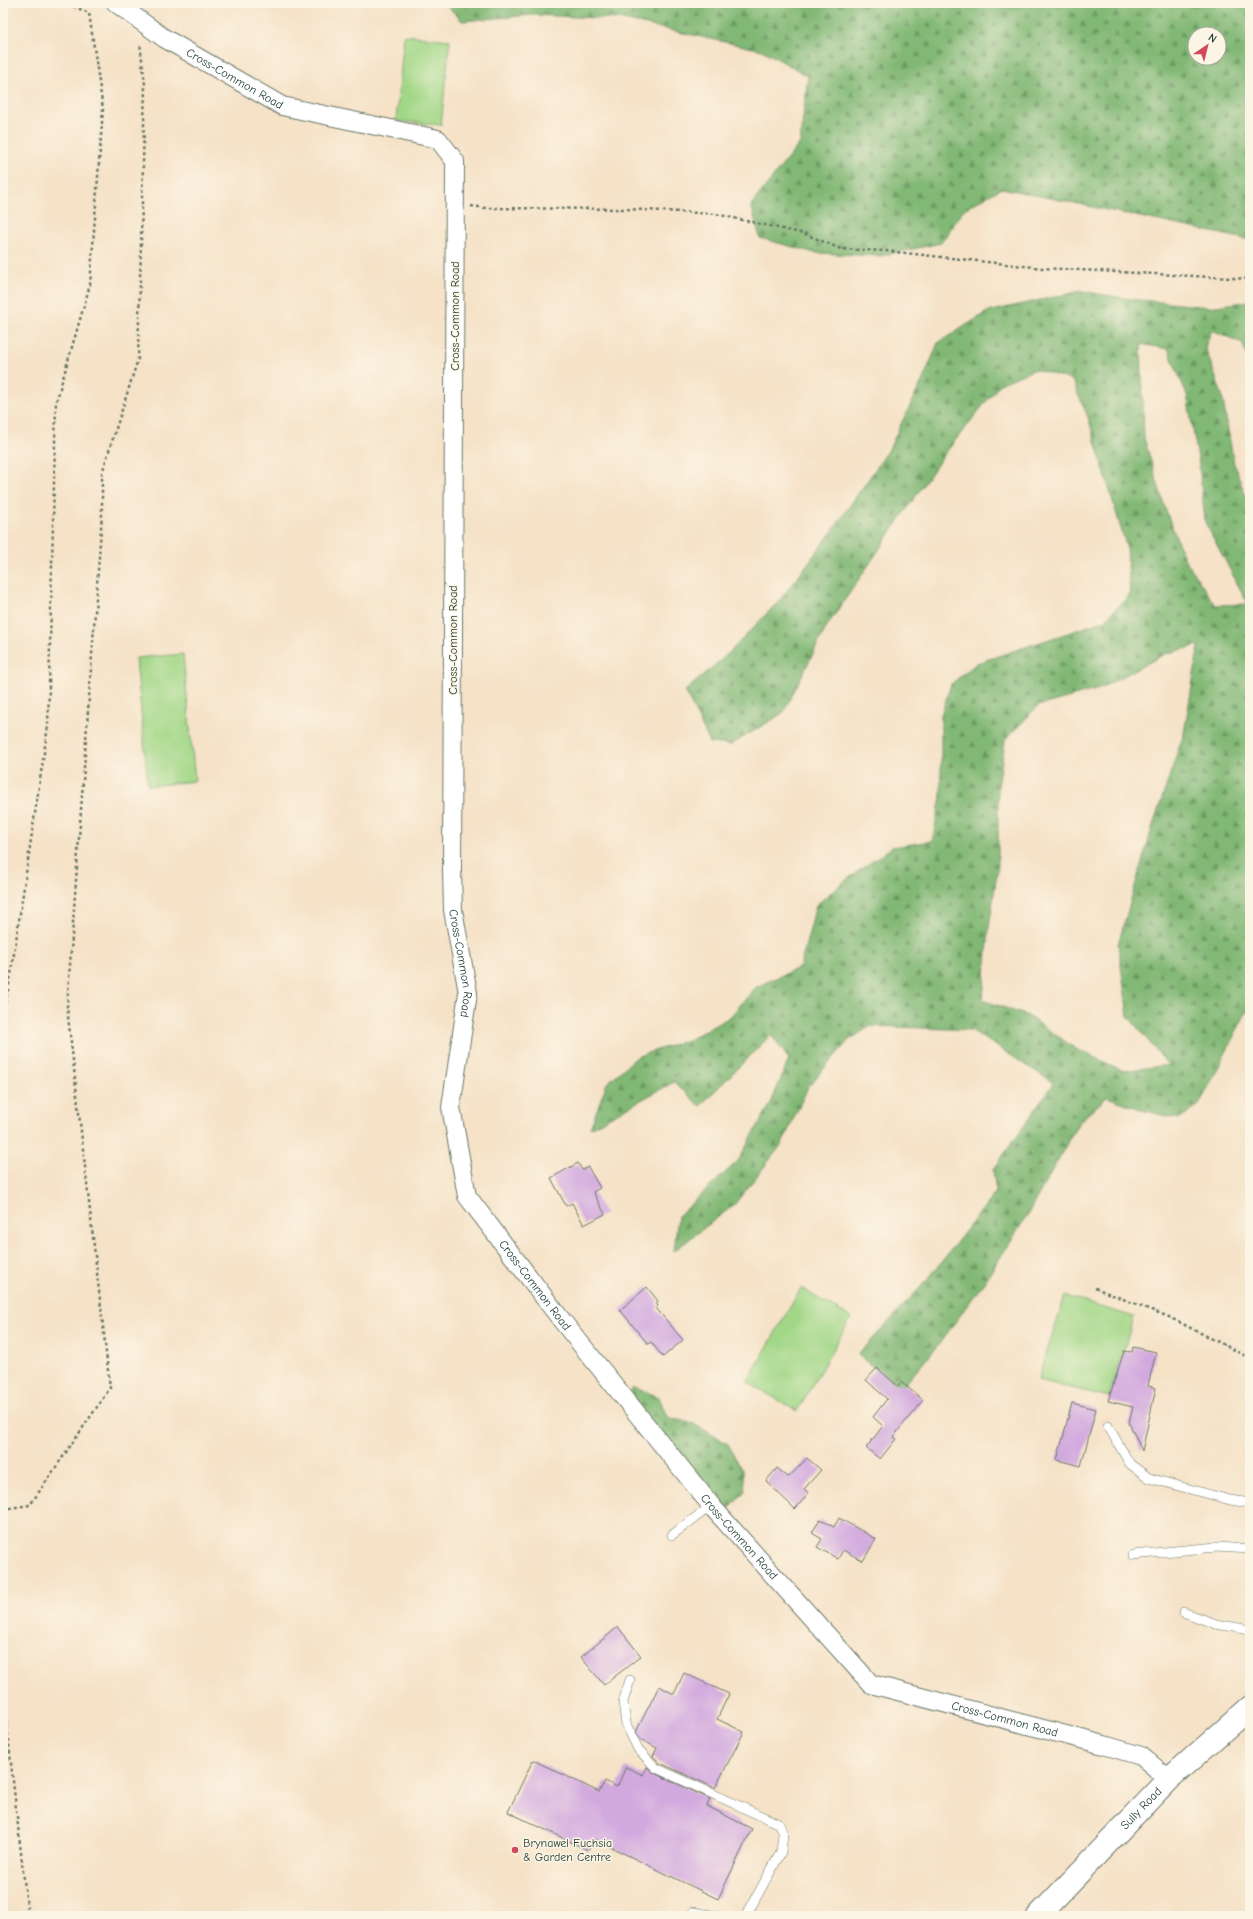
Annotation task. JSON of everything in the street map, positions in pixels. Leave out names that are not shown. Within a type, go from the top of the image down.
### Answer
[{"type":"street","name":"Cross-Common Road","points":[[116,3],[164,38],[282,106],[438,139],[455,161],[452,870],[453,910],[468,993],[451,1108],[467,1196],[563,1322],[711,1506],[871,1684],[1104,1744],[1141,1756],[1169,1779]]},
{"type":"street","name":"Sully Road","points":[[1038,1916],[1169,1779],[1250,1708]]},
{"type":"lane","points":[[1108,1426],[1130,1464],[1149,1478],[1230,1500],[1250,1503]]},
{"type":"lane","points":[[672,1535],[711,1506]]},
{"type":"lane","points":[[1133,1555],[1216,1547],[1250,1549]]},
{"type":"lane","points":[[1183,1612],[1216,1624],[1250,1630]]},
{"type":"lane","points":[[630,1680],[623,1702],[626,1724],[638,1749],[656,1768],[779,1824],[783,1834],[781,1852],[746,1916]]},
{"type":"lane","points":[[693,1912],[717,1916]]},
{"type":"path","points":[[3,1014],[11,974],[48,726],[56,402],[90,285],[103,109],[89,13],[66,3]]},
{"type":"path","points":[[3,1509],[30,1505],[110,1388],[67,1007],[102,514],[102,473],[138,358],[145,85],[138,26],[140,21]]},
{"type":"path","points":[[455,203],[485,208],[627,209],[716,214],[804,234],[841,249],[887,251],[1042,268],[1250,279]]},
{"type":"path","points":[[1095,1288],[1169,1317],[1250,1358]]},
{"type":"path","points":[[3,1691],[28,1916]]},
{"type":"green space","points":[[444,3],[1250,3],[1250,240],[1002,188],[964,209],[941,243],[880,256],[815,253],[760,238],[751,205],[800,143],[808,76],[762,50],[619,19],[533,15],[462,21]]},
{"type":"green space","points":[[404,35],[450,40],[441,125],[396,121]]},
{"type":"green space","points":[[1081,291],[1130,299],[1209,307],[1250,301],[1250,363],[1242,343],[1212,330],[1205,347],[1222,395],[1234,464],[1250,507],[1250,1005],[1199,1105],[1179,1119],[1146,1111],[1107,1097],[1079,1122],[1025,1219],[985,1281],[940,1343],[901,1389],[858,1355],[928,1279],[996,1192],[993,1170],[1054,1083],[971,1030],[871,1026],[849,1040],[808,1087],[782,1144],[734,1205],[674,1251],[678,1216],[738,1161],[771,1103],[789,1059],[771,1035],[700,1106],[674,1082],[590,1128],[607,1083],[638,1056],[688,1040],[730,1017],[756,987],[800,967],[816,905],[846,880],[892,847],[932,841],[941,797],[941,715],[951,684],[977,663],[1104,621],[1130,594],[1127,549],[1088,417],[1072,380],[1035,369],[1000,384],[943,456],[827,626],[783,713],[731,745],[710,743],[685,691],[729,653],[779,601],[828,537],[888,451],[925,375],[938,343],[987,312]],"holes":[[[1141,344],[1168,349],[1187,395],[1199,464],[1205,522],[1248,604],[1215,605],[1184,558],[1165,508],[1144,438]],[[1199,645],[1184,733],[1153,825],[1118,944],[1128,1016],[1168,1065],[1124,1071],[1076,1049],[1028,1016],[983,1000],[989,928],[998,866],[998,787],[1005,740],[1038,706],[1099,689],[1165,654]]]},
{"type":"green space","points":[[183,654],[195,781],[148,786],[136,658]]},
{"type":"green space","points":[[801,1288],[851,1318],[797,1411],[747,1382]]},
{"type":"green space","points":[[1065,1296],[1134,1317],[1109,1397],[1038,1380]]},
{"type":"green space","points":[[633,1387],[659,1397],[667,1417],[694,1424],[728,1444],[743,1472],[745,1491],[730,1508],[714,1495],[627,1396]]},
{"type":"building","points":[[578,1163],[582,1170],[588,1167],[600,1188],[593,1192],[605,1214],[584,1225],[572,1203],[566,1206],[551,1178]]},
{"type":"building","points":[[647,1287],[658,1301],[656,1303],[658,1306],[656,1308],[683,1340],[663,1357],[651,1342],[648,1344],[620,1310]]},
{"type":"building","points":[[1133,1347],[1156,1352],[1148,1386],[1156,1388],[1142,1451],[1129,1423],[1133,1407],[1108,1401],[1124,1351],[1132,1352]]},
{"type":"building","points":[[877,1368],[898,1386],[901,1382],[923,1400],[893,1437],[896,1439],[880,1459],[866,1448],[883,1426],[873,1417],[887,1399],[866,1380]]},
{"type":"building","points":[[1072,1403],[1096,1409],[1081,1466],[1057,1460]]},
{"type":"building","points":[[807,1458],[821,1470],[804,1489],[809,1493],[795,1509],[766,1481],[777,1468],[788,1477],[790,1476]]},
{"type":"building","points":[[839,1518],[876,1539],[863,1561],[843,1550],[838,1559],[817,1547],[822,1539],[812,1533],[820,1519],[834,1527]]},
{"type":"building","points":[[618,1627],[641,1656],[604,1685],[581,1657]]},
{"type":"building","points":[[684,1673],[729,1694],[717,1719],[744,1732],[715,1788],[660,1763],[653,1756],[657,1748],[640,1739],[636,1732],[659,1686],[674,1694]]},
{"type":"building","points":[[533,1760],[599,1792],[605,1781],[617,1787],[626,1767],[643,1775],[647,1767],[654,1773],[710,1799],[707,1806],[752,1829],[718,1899],[594,1839],[588,1850],[508,1812]]},
{"type":"place","name":"Brynawel Fuchsia & Garden Centre","points":[[515,1850]]}]
